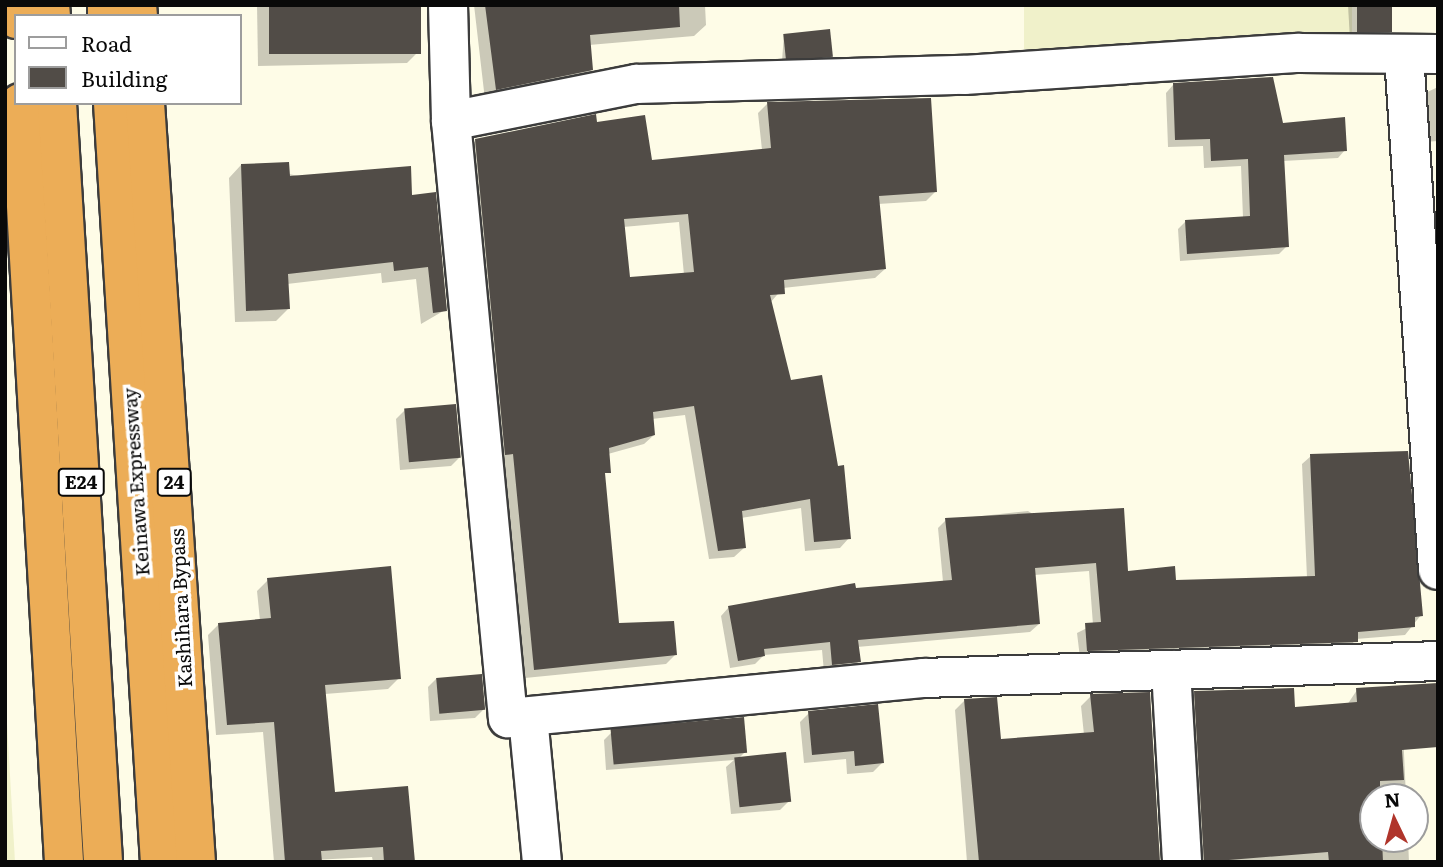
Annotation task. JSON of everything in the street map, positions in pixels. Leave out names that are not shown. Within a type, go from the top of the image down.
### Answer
[{"type":"highway","points":[[20,105],[64,862]]},
{"type":"highway","name":"E24","points":[[57,105],[103,862]]},
{"type":"highway","name":"Keinawa Expressway","points":[[113,105],[160,862]]},
{"type":"highway","name":"Kashihara Bypass","points":[[145,105],[196,862]]},
{"type":"street","points":[[448,5],[451,121],[508,718],[924,678],[1438,661]]},
{"type":"street","points":[[451,121],[636,84],[964,75],[1299,53],[1421,55],[1438,570]]},
{"type":"street","points":[[1171,670],[1182,862]]},
{"type":"street","points":[[528,716],[542,862]]},
{"type":"green space","points":[[1024,5],[1352,5],[1352,49],[1024,49]]},
{"type":"green space","points":[[5,688],[15,862],[5,862]]},
{"type":"building","points":[[269,5],[421,5],[421,54],[269,54]]},
{"type":"building","points":[[485,5],[679,5],[680,27],[590,35],[593,70],[496,90]]},
{"type":"building","points":[[1357,5],[1392,5],[1392,32],[1357,32]]},
{"type":"building","points":[[830,29],[833,57],[786,62],[783,34]]},
{"type":"building","points":[[1273,77],[1283,123],[1345,117],[1347,151],[1284,155],[1289,247],[1187,254],[1185,220],[1250,216],[1248,159],[1211,161],[1210,139],[1175,140],[1173,83]]},
{"type":"building","points":[[931,98],[937,192],[879,196],[886,269],[784,280],[785,294],[770,295],[791,380],[822,375],[838,466],[844,465],[851,539],[814,542],[810,499],[742,511],[746,548],[718,551],[694,406],[653,412],[655,435],[609,448],[611,473],[605,473],[619,623],[674,621],[677,655],[534,670],[513,454],[505,455],[475,139],[596,114],[597,122],[645,115],[652,160],[771,148],[767,102]],"holes":[[[688,214],[694,272],[630,277],[624,219]]]},
{"type":"building","points":[[289,162],[290,176],[411,166],[412,195],[436,192],[447,311],[433,313],[428,267],[394,271],[393,262],[288,274],[290,309],[246,311],[241,164]]},
{"type":"building","points":[[456,404],[461,458],[409,462],[404,409]]},
{"type":"building","points":[[1408,451],[1423,616],[1415,617],[1415,627],[1358,632],[1358,642],[1087,651],[1085,623],[1101,622],[1096,563],[1035,568],[1040,624],[858,640],[861,662],[832,665],[830,642],[764,649],[765,656],[738,661],[728,606],[855,583],[856,588],[952,580],[945,518],[1124,508],[1128,571],[1175,566],[1176,580],[1315,576],[1310,454]]},
{"type":"building","points":[[391,566],[401,679],[325,685],[335,792],[408,786],[415,862],[384,862],[383,847],[321,851],[322,862],[285,862],[274,722],[227,725],[218,623],[271,618],[267,578]]},
{"type":"building","points":[[482,674],[485,710],[439,714],[436,678]]},
{"type":"building","points":[[1438,683],[1438,747],[1402,750],[1404,780],[1359,783],[1359,853],[1383,853],[1383,862],[1329,862],[1328,852],[1204,862],[1194,691],[1294,688],[1295,707],[1357,702],[1356,688]]},
{"type":"building","points":[[1150,692],[1160,862],[979,862],[964,699],[997,697],[1001,739],[1094,732],[1090,694]]},
{"type":"building","points":[[878,704],[884,763],[855,766],[854,751],[812,755],[808,711]]},
{"type":"building","points":[[744,717],[747,753],[614,765],[611,729]]},
{"type":"building","points":[[786,752],[791,802],[740,807],[734,757]]}]
